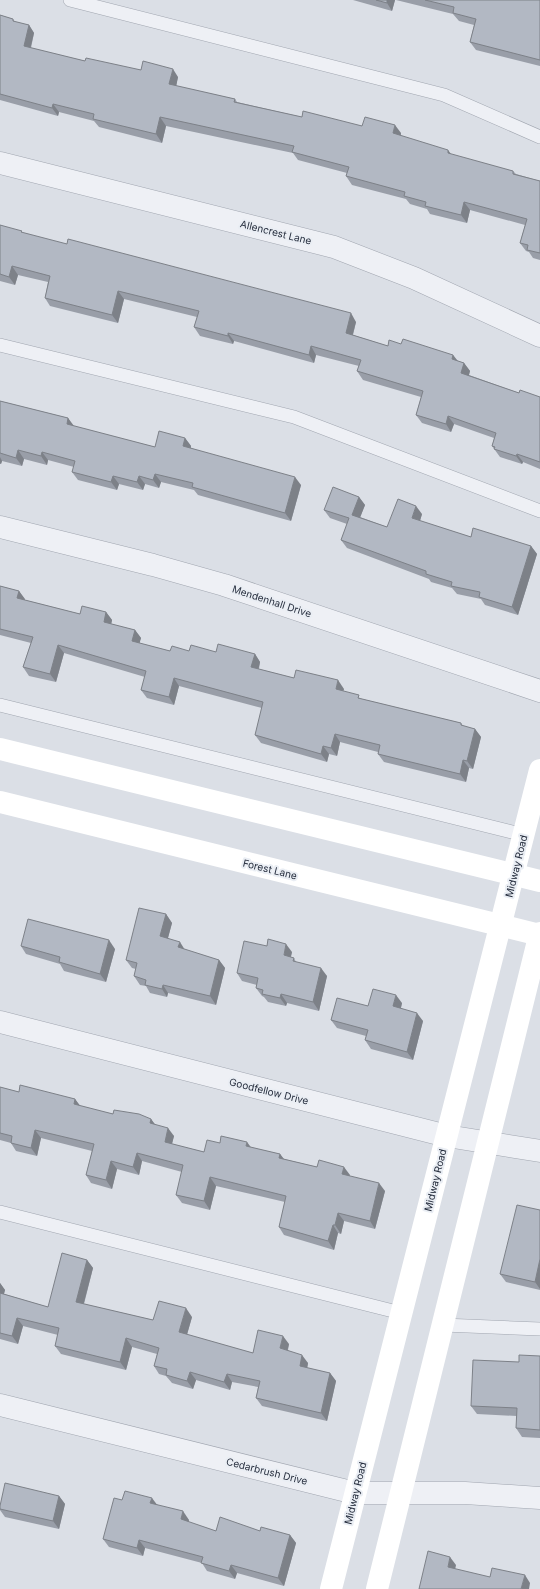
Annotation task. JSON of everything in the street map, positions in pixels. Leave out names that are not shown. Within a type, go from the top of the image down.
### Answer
[{"type":"main road","points":[[0,749],[513,876],[540,881]]},
{"type":"main road","name":"Midway Road","points":[[331,1589],[540,770]]},
{"type":"main road","name":"Forest Lane","points":[[0,802],[540,935]]},
{"type":"main road","points":[[377,1589],[540,935]]},
{"type":"street","name":"Allencrest Lane","points":[[0,163],[334,247],[414,278],[540,336]]},
{"type":"street","name":"Mendenhall Drive","points":[[0,527],[153,565],[224,585],[540,691]]},
{"type":"street","name":"Goodfellow Drive","points":[[0,1022],[447,1136],[540,1151]]},
{"type":"street","name":"Cedarbrush Drive","points":[[0,1404],[355,1493],[465,1494],[540,1498]]},
{"type":"lane","points":[[70,0],[444,95],[540,137]]},
{"type":"lane","points":[[0,345],[294,417],[540,511]]},
{"type":"lane","points":[[0,705],[524,835]]},
{"type":"lane","points":[[0,1212],[402,1313]]},
{"type":"lane","points":[[443,1325],[540,1329]]},
{"type":"building","points":[[376,0],[387,0],[387,3]]},
{"type":"building","points":[[425,0],[540,0],[540,60],[470,42],[476,19],[453,13],[454,7]]},
{"type":"building","points":[[0,15],[13,19],[13,21],[29,25],[24,46],[85,61],[86,58],[141,70],[143,61],[173,69],[169,84],[235,99],[234,102],[302,117],[303,111],[362,126],[365,117],[395,125],[393,133],[448,150],[448,153],[513,171],[513,174],[540,181],[540,253],[527,250],[528,245],[520,243],[527,219],[464,202],[461,215],[425,206],[426,202],[404,196],[405,192],[346,176],[349,167],[292,152],[294,146],[160,117],[156,134],[93,119],[94,114],[53,104],[52,108],[0,94]]},
{"type":"building","points":[[0,225],[67,244],[68,239],[351,313],[346,333],[388,346],[389,340],[401,344],[403,339],[453,355],[452,359],[464,363],[461,373],[519,393],[520,390],[540,397],[540,462],[517,454],[516,456],[494,449],[495,447],[492,446],[496,433],[448,416],[446,424],[416,415],[423,391],[357,371],[361,360],[311,346],[309,355],[228,333],[228,336],[194,327],[199,311],[118,291],[112,315],[45,298],[50,276],[12,266],[9,277],[0,274]]},
{"type":"building","points":[[0,401],[68,418],[67,424],[155,447],[159,431],[185,438],[183,446],[295,477],[285,513],[192,487],[193,483],[155,474],[153,480],[139,476],[137,482],[113,476],[111,482],[72,472],[75,461],[42,452],[41,456],[18,450],[16,458],[0,453]]},
{"type":"building","points":[[333,487],[359,497],[352,515],[387,527],[398,499],[416,506],[412,518],[471,537],[473,528],[531,546],[512,607],[479,597],[480,592],[451,586],[452,582],[426,574],[426,571],[341,540],[349,518],[324,510]]},
{"type":"building","points":[[0,586],[19,591],[17,598],[80,614],[82,606],[106,612],[104,622],[135,630],[132,641],[170,651],[172,646],[189,651],[191,645],[216,652],[218,644],[255,654],[251,667],[294,678],[296,670],[338,680],[336,689],[359,695],[358,698],[461,723],[461,725],[475,729],[467,761],[463,760],[460,774],[378,754],[380,745],[335,734],[331,748],[323,746],[321,754],[255,735],[263,702],[174,678],[169,697],[141,690],[146,671],[58,645],[50,674],[23,667],[33,637],[0,629]]},
{"type":"building","points":[[139,908],[166,914],[160,936],[180,942],[178,947],[219,960],[210,996],[163,985],[162,989],[145,985],[146,980],[134,976],[137,963],[126,960]]},
{"type":"building","points":[[28,919],[109,940],[100,974],[59,962],[60,957],[21,946]]},
{"type":"building","points":[[268,939],[286,944],[284,955],[294,958],[293,961],[321,968],[313,1002],[281,994],[280,998],[262,994],[263,990],[256,988],[258,978],[237,973],[244,941],[267,946]]},
{"type":"building","points":[[373,989],[396,995],[393,1006],[417,1013],[407,1052],[365,1040],[368,1030],[331,1020],[337,998],[368,1006]]},
{"type":"building","points":[[20,1085],[75,1099],[74,1104],[113,1114],[114,1110],[139,1114],[151,1119],[150,1123],[168,1128],[165,1142],[204,1152],[207,1140],[220,1143],[221,1136],[247,1142],[246,1146],[280,1154],[279,1158],[317,1167],[319,1160],[344,1167],[342,1174],[379,1183],[370,1221],[338,1213],[335,1225],[333,1225],[328,1241],[279,1227],[286,1196],[210,1177],[204,1201],[176,1195],[183,1165],[137,1153],[133,1167],[111,1161],[106,1180],[86,1175],[94,1144],[35,1130],[31,1148],[11,1143],[12,1136],[0,1133],[0,1087],[19,1092]]},
{"type":"building","points":[[517,1205],[540,1210],[540,1259],[535,1282],[500,1274]]},
{"type":"building","points":[[62,1253],[87,1260],[76,1302],[153,1320],[159,1301],[186,1308],[179,1332],[253,1353],[258,1330],[283,1336],[280,1348],[302,1355],[300,1366],[330,1373],[321,1413],[256,1398],[260,1381],[227,1374],[224,1382],[190,1372],[187,1381],[166,1375],[167,1369],[154,1366],[159,1348],[126,1338],[120,1362],[55,1346],[59,1328],[17,1318],[12,1336],[0,1333],[0,1293],[48,1307]]},
{"type":"building","points":[[519,1355],[540,1356],[540,1430],[516,1428],[517,1408],[471,1406],[473,1360],[519,1362]]},
{"type":"building","points":[[5,1483],[59,1496],[53,1521],[0,1509]]},
{"type":"building","points":[[125,1491],[152,1498],[150,1503],[183,1511],[181,1519],[216,1531],[220,1517],[260,1531],[261,1527],[290,1535],[278,1578],[231,1565],[229,1571],[201,1563],[203,1557],[139,1540],[137,1548],[103,1539],[114,1498],[122,1500]]},
{"type":"building","points":[[428,1551],[450,1557],[448,1567],[490,1577],[492,1568],[525,1575],[521,1589],[419,1589]]}]
